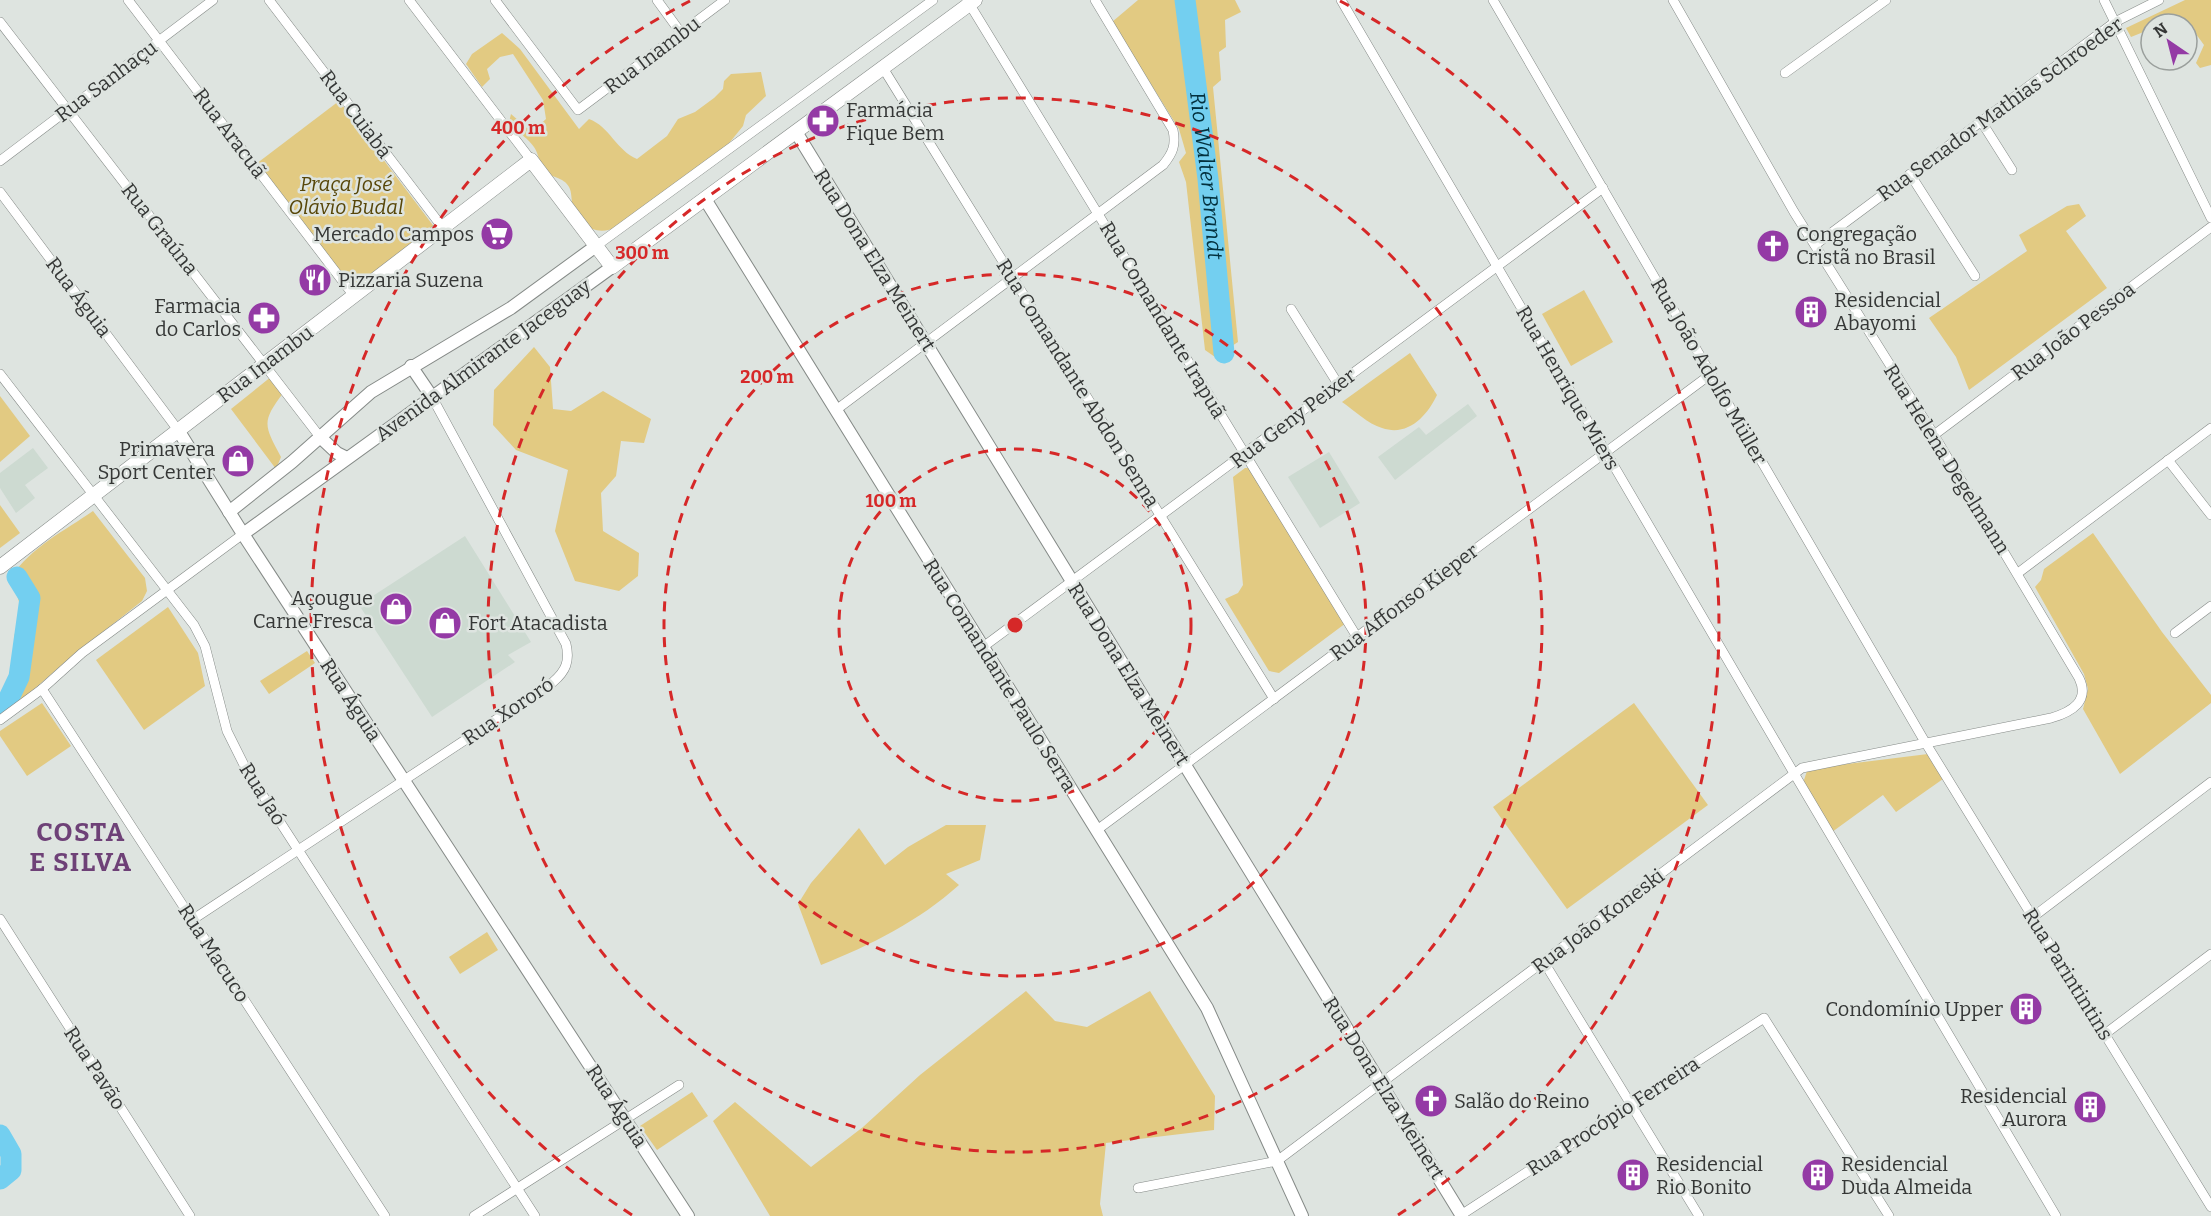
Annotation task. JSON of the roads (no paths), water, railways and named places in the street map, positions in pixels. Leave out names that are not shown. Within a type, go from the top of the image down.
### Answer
[{"type":"main road","name":"Avenida Almirante Jaceguay","points":[[612,267],[972,1]]},
{"type":"main road","name":"Rua Inambu","points":[[0,567],[531,160]]},
{"type":"main road","points":[[531,160],[612,267]]},
{"type":"street","name":"Rua Aracuã","points":[[128,0],[354,296]]},
{"type":"street","name":"Rua Sanhaçu","points":[[0,161],[213,0]]},
{"type":"street","name":"Rua Cuiabá","points":[[269,0],[443,228]]},
{"type":"street","points":[[409,0],[531,160]]},
{"type":"street","name":"Rua Inambu","points":[[495,0],[578,110],[725,0]]},
{"type":"street","points":[[657,0],[681,33]]},
{"type":"street","name":"Avenida Almirante Jaceguay","points":[[229,512],[283,470],[371,392],[510,308],[933,0]]},
{"type":"street","points":[[836,410],[1162,165],[1174,147],[1173,130],[1095,0]]},
{"type":"street","name":"Rua Henrique Miers","points":[[1341,0],[2056,1216]]},
{"type":"street","name":"Rua João Adolfo Müller","points":[[1493,0],[1925,742]]},
{"type":"street","name":"Rua Helena Degelmann","points":[[1673,0],[1815,245],[1934,435],[2079,678],[2083,691],[2079,703]]},
{"type":"street","points":[[1867,0],[1874,9]]},
{"type":"street","points":[[1785,73],[1886,0]]},
{"type":"street","points":[[2104,0],[2211,218]]},
{"type":"street","name":"Rua Senador Mathias Schroeder","points":[[1815,245],[2115,22],[2159,0]]},
{"type":"street","name":"Rua Comandante Irapuã","points":[[972,1],[1098,213],[1357,637]]},
{"type":"street","name":"Rua Graúna","points":[[0,22],[320,437]]},
{"type":"street","name":"Rua Comandante Abdon Senna","points":[[883,68],[1274,699]]},
{"type":"street","points":[[1981,121],[2012,170]]},
{"type":"street","name":"Rua Dona Elza Meinert","points":[[796,132],[1462,1215]]},
{"type":"street","points":[[1910,174],[1975,276]]},
{"type":"street","name":"Rua Geny Peixer","points":[[983,647],[1603,188]]},
{"type":"street","name":"Rua Águia","points":[[0,192],[178,430],[243,534],[688,1216]]},
{"type":"street","name":"Rua Comandante Paulo Serra","points":[[705,199],[1207,1008],[1302,1216]]},
{"type":"street","name":"Rua João Pessoa","points":[[1934,435],[2211,227]]},
{"type":"street","name":"Avenida Almirante Jaceguay","points":[[0,720],[42,689],[82,653],[166,590],[612,267]]},
{"type":"street","points":[[1291,309],[1338,384]]},
{"type":"street","points":[[411,366],[432,397]]},
{"type":"street","name":"Rua Jaó","points":[[0,374],[200,636],[227,731],[236,751],[535,1216]]},
{"type":"street","name":"Rua Affonso Kieper","points":[[1097,830],[1711,374]]},
{"type":"street","name":"Rua Xororó","points":[[192,920],[553,682],[561,676],[568,661],[566,644],[432,397]]},
{"type":"street","points":[[2018,573],[2211,428]]},
{"type":"street","points":[[320,437],[346,458]]},
{"type":"street","points":[[2168,460],[2211,515]]},
{"type":"street","points":[[2175,633],[2211,606]]},
{"type":"street","name":"Rua Macuco","points":[[42,689],[385,1216]]},
{"type":"street","name":"Rua João Koneski","points":[[1138,1188],[1277,1161],[1809,765],[2051,718],[2072,710],[2079,703]]},
{"type":"street","name":"Rua Parintintins","points":[[1925,742],[2211,1207]]},
{"type":"street","points":[[2033,917],[2211,782]]},
{"type":"street","name":"Rua Pavão","points":[[0,919],[190,1216]]},
{"type":"street","points":[[2105,1035],[2211,954]]},
{"type":"street","points":[[1544,962],[1699,1216]]},
{"type":"street","name":"Rua Procópio Ferreira","points":[[1462,1215],[1764,1018],[1889,1216]]},
{"type":"street","points":[[474,1216],[679,1086]]},
{"type":"waterway","name":"Rio Walter Brandt","points":[[1185,0],[1208,179],[1224,353]]},
{"type":"waterway","points":[[0,705],[8,700],[19,677],[30,598],[17,577]]},
{"type":"waterway","points":[[0,1135],[11,1154],[11,1170],[0,1179]]},
{"type":"place","name":"Farmácia Fique Bem","points":[[823,121]]},
{"type":"place","name":"Mercado Campos","points":[[497,234]]},
{"type":"place","name":"Congregação Cristã no Brasil","points":[[1773,246]]},
{"type":"place","name":"Pizzaria Suzena","points":[[315,280]]},
{"type":"place","name":"Residencial Abayomi","points":[[1811,312]]},
{"type":"place","name":"Farmacia do Carlos","points":[[264,318]]},
{"type":"place","name":"Primavera Sport Center","points":[[238,461]]},
{"type":"place","name":"Açougue Carne Fresca","points":[[396,609]]},
{"type":"place","name":"Fort Atacadista","points":[[445,623]]},
{"type":"place","name":"Condomínio Upper","points":[[2026,1009]]},
{"type":"place","name":"Salão do Reino","points":[[1431,1101]]},
{"type":"place","name":"Residencial Aurora","points":[[2090,1107]]},
{"type":"place","name":"Residencial Rio Bonito","points":[[1633,1175]]},
{"type":"place","name":"Residencial Duda Almeida","points":[[1818,1175]]},
{"type":"district","name":"COSTA E SILVA","points":[[81,847]]},
{"type":"park label","name":"Praça José Olávio Budal","points":[[346,196]]}]
